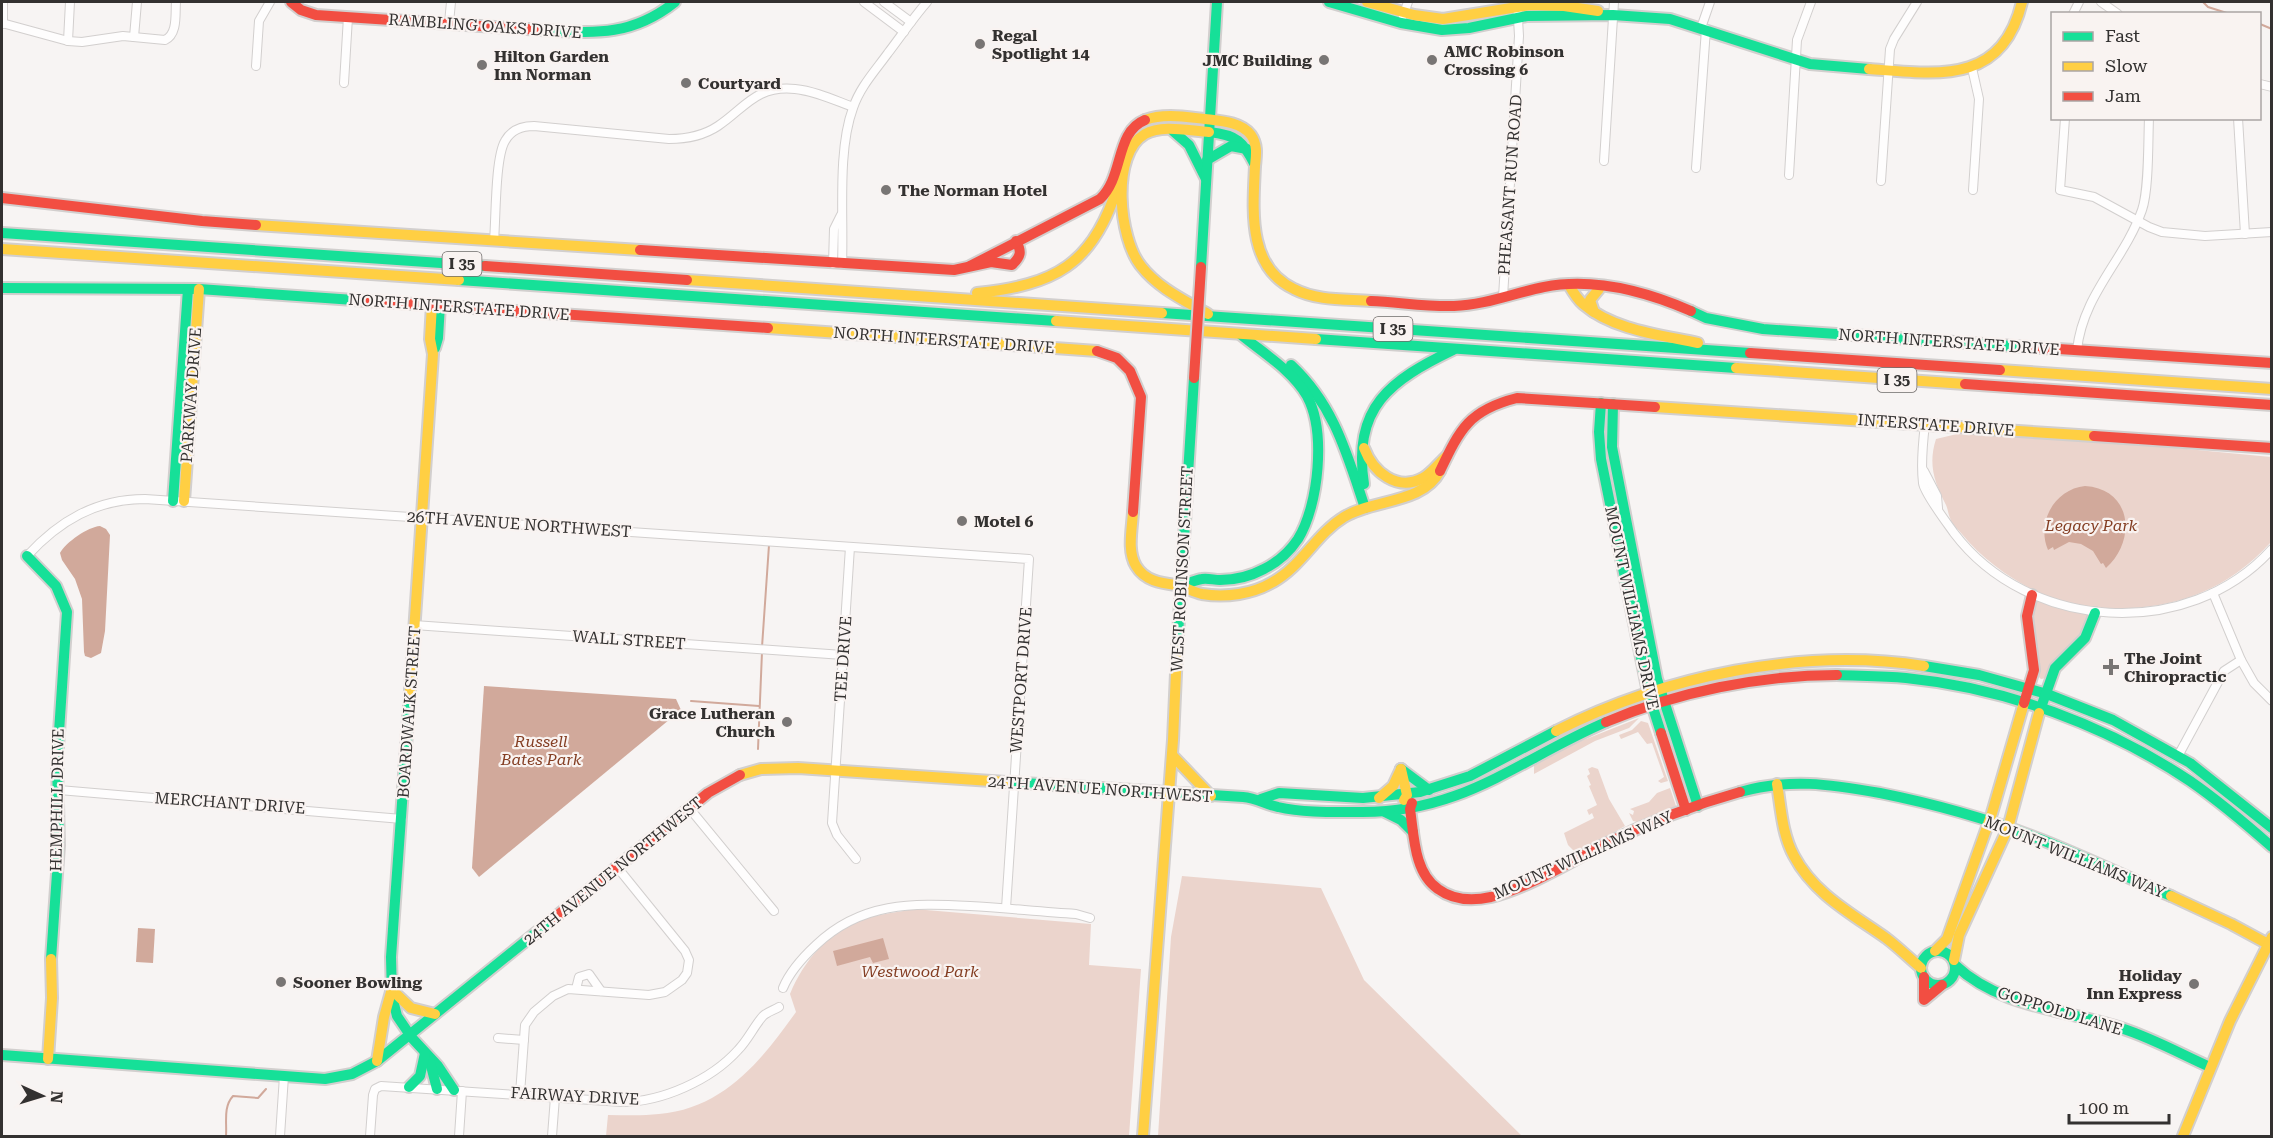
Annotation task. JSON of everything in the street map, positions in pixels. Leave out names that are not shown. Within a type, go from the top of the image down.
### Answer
[{"type":"main road","name":"RAMBLING OAKS DRIVE","points":[[291,2],[310,14],[580,33],[608,33],[641,23],[675,2]]},
{"type":"main road","name":"WEST ROBINSON STREET","points":[[1143,1137],[1172,755],[1180,586],[1217,2]]},
{"type":"main road","points":[[1329,2],[1403,18]]},
{"type":"main road","points":[[1367,2],[1429,30],[1455,30],[1517,9],[1670,19],[1704,28],[1796,60],[1828,66],[1943,74],[1971,68],[1987,59],[2004,44],[2014,30],[2022,2]]},
{"type":"main road","name":"NORTH INTERSTATE DRIVE","points":[[970,266],[1096,202],[1111,186],[1119,168],[1126,138],[1139,123],[1160,116],[1210,119],[1236,125],[1250,133],[1257,148],[1252,208],[1256,244],[1269,269],[1289,287],[1316,297],[1436,306],[1471,304],[1535,288],[1577,283],[1632,290],[1659,297],[1706,318],[1752,327],[2271,363]]},
{"type":"main road","points":[[1171,130],[1189,145],[1206,179]]},
{"type":"main road","points":[[1212,316],[1150,277],[1134,257],[1123,225],[1122,196],[1130,150],[1136,141],[1149,132],[1171,130],[1234,136],[1248,149]]},
{"type":"main road","points":[[1208,160],[1227,146],[1239,145],[1248,149]]},
{"type":"main road","name":"NORTH INTERSTATE DRIVE","points":[[1248,149],[1255,165]]},
{"type":"main road","points":[[922,297],[1005,290],[1041,282],[1058,274],[1084,253],[1101,231],[1113,205],[1119,168]]},
{"type":"main road","name":"NORTH INTERSTATE DRIVE","points":[[2,198],[182,220],[947,271],[991,262],[1008,265],[1016,263],[1021,254],[1017,241]]},
{"type":"main road","name":"I 35","points":[[2,233],[2271,389]]},
{"type":"main road","name":"I 35","points":[[2,249],[2271,405]]},
{"type":"main road","name":"NORTH INTERSTATE DRIVE","points":[[1569,285],[1577,288],[1632,290]]},
{"type":"main road","points":[[1569,285],[1582,304],[1594,312],[1638,328],[1735,352]]},
{"type":"main road","name":"NORTH INTERSTATE DRIVE","points":[[2,288],[194,289],[1092,350],[1109,354],[1131,371],[1141,397],[1131,557],[1137,569],[1150,580],[1180,586],[1202,594],[1234,595],[1263,588],[1276,582],[1297,566],[1316,541],[1333,524],[1368,507],[1423,488],[1434,481],[1457,434],[1480,411],[1505,400],[1533,398],[1601,403]]},
{"type":"main road","name":"PARKWAY DRIVE","points":[[179,501],[194,289]]},
{"type":"main road","points":[[1594,312],[1590,300],[1599,289]]},
{"type":"main road","name":"BOARDWALK STREET","points":[[436,305],[430,339],[433,354],[391,957],[394,1008],[410,1034],[458,1090]]},
{"type":"main road","points":[[1240,334],[1287,362],[1316,390],[1334,420],[1368,507]]},
{"type":"main road","points":[[1180,586],[1203,579],[1223,580],[1244,577],[1273,564],[1294,545],[1313,506],[1318,436],[1311,406],[1290,375],[1240,334]]},
{"type":"main road","points":[[1368,507],[1361,467],[1362,441],[1374,408],[1392,386],[1417,368],[1455,349]]},
{"type":"main road","name":"INTERSTATE DRIVE","points":[[1601,403],[2271,448]]},
{"type":"main road","name":"MOUNT WILLIAMS DRIVE","points":[[1601,403],[1599,432],[1601,459],[1648,692],[1686,810]]},
{"type":"main road","name":"MOUNT WILLIAMS DRIVE","points":[[1613,404],[1612,447],[1660,688],[1698,806]]},
{"type":"main road","points":[[1362,441],[1365,454],[1376,471],[1400,482],[1418,480],[1429,474],[1447,456]]},
{"type":"main road","name":"HEMPHILL DRIVE","points":[[27,556],[53,579],[67,612],[57,762],[58,845],[49,972],[52,998],[48,1059]]},
{"type":"main road","points":[[2032,595],[2027,606],[2025,620],[2034,662],[2028,687],[1989,822],[1947,939],[1923,961],[1924,1000],[1954,974],[1959,935],[2008,828],[2045,692],[2055,668],[2085,638],[2095,613]]},
{"type":"main road","name":"24TH AVENUE NORTHWEST","points":[[1261,799],[1275,793],[1379,798],[1430,790],[1472,775],[1584,716],[1660,688],[1710,674],[1768,664],[1859,660],[1938,667],[2045,692],[2128,728],[2178,756],[2222,787],[2271,828]]},
{"type":"main road","name":"24TH AVENUE NORTHWEST","points":[[2,1055],[334,1079],[355,1074],[377,1061],[719,785],[755,769],[835,770],[1261,799],[1275,807],[1384,812],[1428,806],[1482,786],[1591,729],[1663,701],[1753,681],[1837,674],[1921,679],[1970,687],[2024,701],[2095,728],[2157,760],[2203,790],[2271,847]]},
{"type":"main road","points":[[1172,755],[1211,796]]},
{"type":"main road","points":[[1401,769],[1430,790]]},
{"type":"main road","points":[[1326,811],[1353,805],[1395,804],[1403,801],[1407,795],[1401,769]]},
{"type":"main road","points":[[1379,798],[1393,786],[1401,769]]},
{"type":"main road","points":[[1410,809],[1411,804],[1415,801],[1455,790],[1472,775]]},
{"type":"main road","name":"MOUNT WILLIAMS WAY","points":[[1410,809],[1419,865],[1430,882],[1436,888],[1454,897],[1478,899],[1542,877],[1634,830],[1686,810],[1777,784],[1801,782],[1897,796],[1942,807],[2008,828],[2063,849],[2270,941]]},
{"type":"main road","points":[[1777,784],[1788,839],[1794,855],[1808,876],[1836,906],[1900,949],[1932,984],[1946,983]]},
{"type":"main road","points":[[1384,812],[1401,820],[1414,832],[1428,806]]},
{"type":"main road","points":[[2183,1137],[2210,1067],[2242,995],[2270,941]]},
{"type":"main road","points":[[1900,949],[1946,952],[1954,962]]},
{"type":"main road","name":"GOPPOLD LANE","points":[[1954,962],[1975,984]]},
{"type":"main road","name":"GOPPOLD LANE","points":[[1946,983],[1975,984],[2011,999],[2123,1029],[2210,1067]]},
{"type":"main road","points":[[377,1061],[383,1032],[384,1009],[392,989],[407,1008],[415,1012],[435,1014]]},
{"type":"main road","points":[[409,1087],[421,1075],[427,1055]]},
{"type":"main road","points":[[427,1055],[437,1089]]},
{"type":"street","points":[[3,2],[2,23],[68,41],[82,42],[114,36],[165,40],[172,35],[176,2]]},
{"type":"street","points":[[68,41],[70,2]]},
{"type":"street","points":[[134,38],[137,2]]},
{"type":"street","points":[[256,66],[259,21],[270,2]]},
{"type":"street","points":[[449,23],[451,2]]},
{"type":"street","points":[[864,2],[904,32]]},
{"type":"street","points":[[884,2],[911,22]]},
{"type":"street","points":[[837,264],[834,229],[841,213],[846,138],[853,107],[865,82],[927,2]]},
{"type":"street","points":[[1403,18],[1408,2]]},
{"type":"street","points":[[1604,161],[1614,2]]},
{"type":"street","points":[[1696,168],[1704,28],[1710,2]]},
{"type":"street","points":[[1789,175],[1796,60],[1800,29],[1811,2]]},
{"type":"street","points":[[1881,181],[1888,70],[1892,44],[1917,2]]},
{"type":"street","points":[[2101,2],[2115,12]]},
{"type":"street","name":"PHEASANT RUN ROAD","points":[[1503,297],[1520,36],[1517,9]]},
{"type":"street","points":[[344,83],[348,17]]},
{"type":"street","points":[[1971,68],[1979,99],[1973,190]]},
{"type":"street","points":[[494,241],[501,151],[510,134],[521,128],[534,126],[661,138],[687,138],[706,133],[718,126],[758,95],[780,89],[804,90],[853,107]]},
{"type":"street","points":[[2065,120],[2060,190],[2094,196],[2137,221],[2162,232],[2188,236],[2271,232]]},
{"type":"street","points":[[2077,350],[2079,330],[2088,307],[2143,208],[2149,120]]},
{"type":"street","points":[[2238,120],[2245,234]]},
{"type":"street","points":[[1925,424],[1923,485],[1929,499],[1938,508],[1961,542],[1974,555],[2007,582],[2032,595],[2095,613],[2137,614],[2158,611],[2213,593],[2254,566],[2271,549]]},
{"type":"street","name":"26TH AVENUE NORTHWEST","points":[[27,556],[60,525],[87,510],[126,499],[1029,559]]},
{"type":"street","name":"TEE DRIVE","points":[[850,547],[833,827],[837,836],[856,859]]},
{"type":"street","name":"WESTPORT DRIVE","points":[[1006,908],[1029,559]]},
{"type":"street","points":[[2213,593],[2241,660],[2254,683],[2271,701]]},
{"type":"street","name":"WALL STREET","points":[[414,625],[843,655]]},
{"type":"street","points":[[2178,756],[2224,670],[2241,660]]},
{"type":"street","name":"MERCHANT DRIVE","points":[[59,790],[402,819]]},
{"type":"street","points":[[690,809],[774,911]]},
{"type":"street","points":[[520,1094],[525,1025],[534,1012],[559,993],[568,989],[576,989],[660,994],[682,980],[689,968],[689,960],[685,951],[617,867]]},
{"type":"street","points":[[783,988],[800,961],[821,939],[850,920],[912,904],[1006,908],[1076,914],[1090,918]]},
{"type":"street","points":[[576,989],[579,977],[589,974],[601,991]]},
{"type":"street","name":"FAIRWAY DRIVE","points":[[370,1137],[375,1089],[381,1086],[634,1102],[655,1098],[701,1078],[732,1057],[764,1015],[779,1007]]},
{"type":"street","points":[[498,1038],[524,1040]]},
{"type":"street","points":[[280,1137],[284,1076]]},
{"type":"street","points":[[458,1090],[459,1137]]},
{"type":"street","points":[[552,1137],[555,1097]]},
{"type":"green space","name":"Legacy Park","points":[[1957,434],[2113,442],[2271,457],[2271,542],[2233,575],[2192,596],[2146,607],[2096,608],[2087,627],[2047,678],[2041,679],[2036,674],[2030,616],[2037,592],[1996,567],[1969,542],[1951,520],[1935,481],[1932,465],[1936,439]]},
{"type":"green space","points":[[1639,718],[1629,728],[1595,741],[1534,774],[1534,764],[1556,751]]},
{"type":"green space","points":[[1641,721],[1648,723],[1668,781],[1661,783],[1658,781],[1664,777],[1652,743],[1647,744],[1638,732],[1621,739],[1619,735],[1632,730]]},
{"type":"green space","points":[[1592,767],[1598,769],[1609,799],[1625,826],[1582,850],[1574,851],[1568,845],[1564,833],[1594,818],[1587,810],[1597,805],[1587,776],[1590,774],[1588,769]]},
{"type":"green space","points":[[1670,788],[1676,806],[1637,822],[1633,821],[1629,813],[1633,815],[1634,811],[1630,809],[1649,802],[1657,793]]},
{"type":"green space","points":[[1182,876],[1321,888],[1364,980],[1522,1136],[1158,1136],[1171,937]]},
{"type":"green space","name":"Westwood Park","points":[[914,909],[1091,924],[1089,965],[1141,969],[1129,1136],[606,1136],[608,1115],[653,1115],[682,1110],[722,1092],[739,1079],[769,1048],[796,1012],[790,994],[795,982],[810,959],[829,939],[851,924],[864,919]]},
{"type":"shaded area","points":[[2085,486],[2101,489],[2112,496],[2120,506],[2125,518],[2122,544],[2116,557],[2106,568],[2093,551],[2081,544],[2069,542],[2054,550],[2053,547],[2048,550],[2045,539],[2044,529],[2047,518],[2057,500],[2074,488]]},
{"type":"shaded area","points":[[100,526],[110,535],[105,631],[101,653],[91,658],[85,656],[84,652],[82,599],[75,579],[60,553],[78,536]]},
{"type":"shaded area","name":"Russell Bates Park","points":[[484,686],[676,699],[681,710],[479,877],[472,868]]},
{"type":"shaded area","points":[[138,928],[155,929],[153,963],[136,962]]},
{"type":"shaded area","points":[[883,938],[889,959],[873,963],[870,957],[837,966],[833,951]]},
{"type":"waterway","points":[[2203,2],[2208,7],[2224,12]]},
{"type":"waterway","points":[[2261,24],[2272,29]]},
{"type":"waterway","points":[[762,647],[769,545]]},
{"type":"waterway","points":[[758,749],[762,652]]},
{"type":"waterway","points":[[691,701],[759,706]]},
{"type":"waterway","points":[[226,1136],[227,1110],[233,1096],[258,1098],[266,1089]]},
{"type":"traffic: fast","points":[[541,30],[595,32],[627,27],[643,22],[675,2]]},
{"type":"traffic: fast","points":[[1201,267],[1217,2]]},
{"type":"traffic: fast","points":[[1329,2],[1401,23],[1442,30],[1469,28],[1527,16],[1613,15],[1670,19],[1810,64],[1869,69]]},
{"type":"traffic: fast","points":[[1173,131],[1189,145],[1206,179]]},
{"type":"traffic: fast","points":[[1209,132],[1233,137],[1247,150],[1255,165]]},
{"type":"traffic: fast","points":[[1207,160],[1231,146],[1247,149]]},
{"type":"traffic: fast","points":[[2,233],[485,266]]},
{"type":"traffic: fast","points":[[459,280],[1056,321]]},
{"type":"traffic: fast","points":[[2,288],[199,289],[354,300]]},
{"type":"traffic: fast","points":[[173,501],[188,289]]},
{"type":"traffic: fast","points":[[435,348],[438,338],[440,305]]},
{"type":"traffic: fast","points":[[1691,311],[1706,318],[1763,329],[2028,347]]},
{"type":"traffic: fast","points":[[1162,313],[1750,353]]},
{"type":"traffic: fast","points":[[1180,586],[1202,579],[1226,580],[1243,577],[1269,566],[1283,556],[1298,539],[1311,507],[1318,468],[1318,448],[1317,428],[1307,396],[1277,362],[1240,334]]},
{"type":"traffic: fast","points":[[1316,339],[1736,368]]},
{"type":"traffic: fast","points":[[1364,484],[1362,457],[1364,435],[1381,399],[1394,385],[1411,373],[1453,350]]},
{"type":"traffic: fast","points":[[1291,365],[1306,380],[1329,414],[1345,450],[1365,508]]},
{"type":"traffic: fast","points":[[1177,651],[1194,378]]},
{"type":"traffic: fast","points":[[1601,403],[1599,432],[1601,459],[1648,692],[1661,733]]},
{"type":"traffic: fast","points":[[1613,404],[1612,447],[1657,679],[1698,806]]},
{"type":"traffic: fast","points":[[27,556],[56,586],[67,612],[57,762],[59,845],[51,959]]},
{"type":"traffic: fast","points":[[2039,713],[2055,668],[2085,638],[2095,613]]},
{"type":"traffic: fast","points":[[1924,666],[1979,675],[2047,694],[2113,720],[2190,763],[2272,828]]},
{"type":"traffic: fast","points":[[1837,675],[1897,677],[1981,690],[2018,700],[2090,726],[2158,761],[2190,781],[2272,847]]},
{"type":"traffic: fast","points":[[410,691],[391,957],[392,996],[397,1016],[412,1038],[438,1066],[454,1090]]},
{"type":"traffic: fast","points":[[1006,782],[1243,797],[1278,807],[1309,811],[1397,810],[1430,804],[1489,782],[1606,722]]},
{"type":"traffic: fast","points":[[1261,799],[1279,793],[1363,798],[1420,792],[1470,776],[1556,731]]},
{"type":"traffic: fast","points":[[1401,769],[1429,790]]},
{"type":"traffic: fast","points":[[1740,792],[1776,785],[1810,784],[1880,793],[1921,802],[2022,832],[2171,896]]},
{"type":"traffic: fast","points":[[1385,812],[1401,820],[1413,832]]},
{"type":"traffic: fast","points":[[2,1055],[325,1079],[352,1074],[377,1061],[553,919]]},
{"type":"traffic: fast","points":[[1938,951],[1950,956],[1955,968],[1950,980],[1938,985],[1926,980],[1921,968],[1926,956],[1938,951]]},
{"type":"traffic: fast","points":[[1955,965],[1973,979],[2013,999],[2121,1028],[2210,1067]]},
{"type":"traffic: fast","points":[[409,1087],[420,1076],[425,1053]]},
{"type":"traffic: fast","points":[[429,1058],[437,1089]]},
{"type":"traffic: slow","points":[[1367,2],[1414,15],[1443,19],[1530,5],[1564,6],[1598,11]]},
{"type":"traffic: slow","points":[[1869,69],[1942,72],[1963,69],[1982,61],[1999,49],[2012,29],[2022,2]]},
{"type":"traffic: slow","points":[[1145,120],[1167,116],[1190,117],[1230,123],[1247,131],[1255,143],[1256,150],[1254,201],[1256,236],[1260,252],[1268,267],[1279,279],[1294,289],[1312,296],[1371,301]]},
{"type":"traffic: slow","points":[[1208,314],[1163,287],[1141,266],[1127,237],[1122,197],[1127,159],[1134,144],[1145,134],[1160,129],[1209,132]]},
{"type":"traffic: slow","points":[[977,293],[1028,284],[1049,277],[1067,266],[1096,236],[1117,188]]},
{"type":"traffic: slow","points":[[256,225],[640,250]]},
{"type":"traffic: slow","points":[[2,249],[459,280]]},
{"type":"traffic: slow","points":[[687,280],[1162,313]]},
{"type":"traffic: slow","points":[[1569,285],[1583,304],[1608,320],[1653,334],[1698,343]]},
{"type":"traffic: slow","points":[[184,501],[199,289]]},
{"type":"traffic: slow","points":[[1594,312],[1590,300],[1599,289]]},
{"type":"traffic: slow","points":[[410,691],[433,354],[430,339],[432,305]]},
{"type":"traffic: slow","points":[[1056,321],[1316,339]]},
{"type":"traffic: slow","points":[[768,328],[1097,351]]},
{"type":"traffic: slow","points":[[1736,368],[1965,384]]},
{"type":"traffic: slow","points":[[2000,370],[2272,389]]},
{"type":"traffic: slow","points":[[1655,407],[2094,436]]},
{"type":"traffic: slow","points":[[1364,448],[1373,465],[1380,472],[1395,481],[1404,483],[1423,478],[1447,456]]},
{"type":"traffic: slow","points":[[1133,512],[1131,540],[1133,560],[1144,575],[1202,594],[1220,596],[1239,594],[1257,590],[1283,575],[1325,532],[1344,517],[1422,490],[1440,471]]},
{"type":"traffic: slow","points":[[1143,1136],[1173,740],[1177,651]]},
{"type":"traffic: slow","points":[[1556,731],[1642,695],[1688,681],[1735,671],[1830,660],[1878,661],[1924,666]]},
{"type":"traffic: slow","points":[[1935,951],[1947,939],[1992,813],[2024,703]]},
{"type":"traffic: slow","points":[[1954,960],[1959,935],[2008,828],[2039,713]]},
{"type":"traffic: slow","points":[[1172,755],[1211,796]]},
{"type":"traffic: slow","points":[[740,775],[761,769],[798,768],[1006,782]]},
{"type":"traffic: slow","points":[[1401,769],[1407,795],[1404,800]]},
{"type":"traffic: slow","points":[[1379,798],[1393,786],[1401,769]]},
{"type":"traffic: slow","points":[[1777,784],[1787,839],[1802,869],[1823,892],[1847,912],[1886,938],[1921,968]]},
{"type":"traffic: slow","points":[[2171,896],[2268,944]]},
{"type":"traffic: slow","points":[[2183,1136],[2230,1021],[2272,937]]},
{"type":"traffic: slow","points":[[48,1059],[52,998],[51,959]]},
{"type":"traffic: slow","points":[[393,991],[411,1008],[435,1014]]},
{"type":"traffic: slow","points":[[377,1061],[384,1017],[391,992]]},
{"type":"traffic: jam","points":[[291,2],[301,10],[316,15],[541,30]]},
{"type":"traffic: jam","points":[[970,266],[1100,199],[1108,190],[1113,179],[1129,134],[1135,126],[1145,120]]},
{"type":"traffic: jam","points":[[2,198],[256,225]]},
{"type":"traffic: jam","points":[[640,250],[954,270],[991,262],[1012,265],[1020,254],[1016,241]]},
{"type":"traffic: jam","points":[[485,266],[687,280]]},
{"type":"traffic: jam","points":[[1194,378],[1201,267]]},
{"type":"traffic: jam","points":[[1371,301],[1454,306],[1488,301],[1544,287],[1582,284],[1637,292],[1691,311]]},
{"type":"traffic: jam","points":[[354,300],[768,328]]},
{"type":"traffic: jam","points":[[2028,347],[2272,363]]},
{"type":"traffic: jam","points":[[1097,351],[1117,358],[1130,371],[1141,397],[1133,512]]},
{"type":"traffic: jam","points":[[1750,353],[2000,370]]},
{"type":"traffic: jam","points":[[1965,384],[2272,405]]},
{"type":"traffic: jam","points":[[1440,471],[1460,433],[1468,423],[1488,409],[1517,398],[1655,407]]},
{"type":"traffic: jam","points":[[2094,436],[2272,448]]},
{"type":"traffic: jam","points":[[2024,703],[2034,670],[2027,616],[2032,595]]},
{"type":"traffic: jam","points":[[1606,722],[1661,702],[1719,687],[1778,678],[1837,675]]},
{"type":"traffic: jam","points":[[1661,733],[1686,810]]},
{"type":"traffic: jam","points":[[553,919],[708,793],[740,775]]},
{"type":"traffic: jam","points":[[1412,803],[1410,809],[1416,853],[1430,882],[1444,893],[1463,899],[1477,899],[1506,893],[1636,829],[1740,792]]},
{"type":"traffic: jam","points":[[1924,977],[1924,1000],[1942,985]]},
{"type":"place","name":"Regal Spotlight 14","points":[[980,44]]},
{"type":"place","name":"JMC Building","points":[[1324,60]]},
{"type":"place","name":"AMC Robinson Crossing 6","points":[[1432,60]]},
{"type":"place","name":"Hilton Garden Inn Norman","points":[[482,65]]},
{"type":"place","name":"Courtyard","points":[[686,83]]},
{"type":"place","name":"The Norman Hotel","points":[[886,190]]},
{"type":"place","name":"Motel 6","points":[[962,521]]},
{"type":"place","name":"The Joint Chiropractic","points":[[2111,667]]},
{"type":"place","name":"Grace Lutheran Church","points":[[787,722]]},
{"type":"place","name":"Sooner Bowling","points":[[281,982]]},
{"type":"place","name":"Holiday Inn Express","points":[[2194,984]]}]
